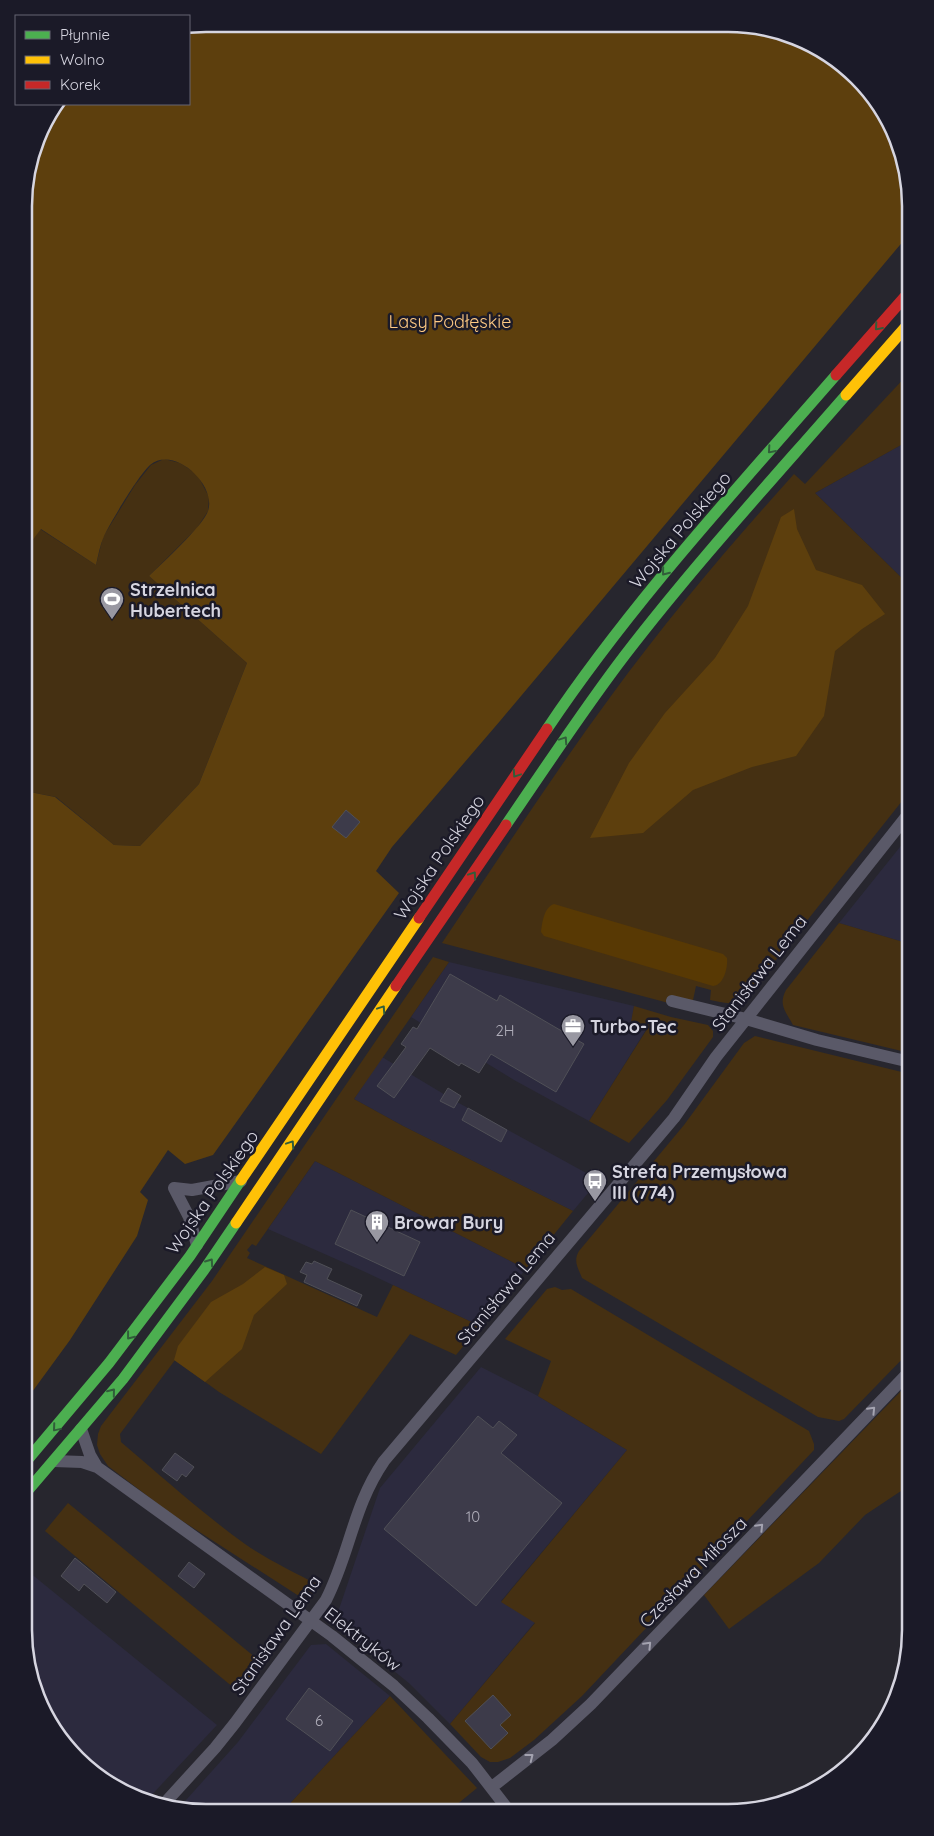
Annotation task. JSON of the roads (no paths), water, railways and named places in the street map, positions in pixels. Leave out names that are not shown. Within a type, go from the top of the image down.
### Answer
[{"type":"main road","name":"Wojska Polskiego","points":[[32,1454],[152,1309],[241,1181],[550,724],[625,622],[675,560],[902,300]]},
{"type":"main road","name":"Wojska Polskiego","points":[[32,1486],[153,1340],[204,1270],[569,732],[625,655],[693,570],[902,331]]},
{"type":"street","name":"Stanisława Lema","points":[[168,1799],[219,1743],[326,1600],[337,1579],[362,1498],[384,1461],[674,1118],[716,1057],[902,823]]},
{"type":"street","points":[[672,1001],[746,1019],[817,1040],[901,1060]]},
{"type":"street","points":[[197,1245],[184,1207],[174,1188],[192,1190],[241,1181]]},
{"type":"street","name":"Czesława Miłosza","points":[[492,1787],[552,1740],[582,1713],[901,1380]]},
{"type":"street","name":"Elektryków","points":[[81,1429],[90,1455],[97,1467]]},
{"type":"street","name":"Elektryków","points":[[54,1461],[82,1462],[97,1467],[312,1620],[394,1686],[428,1718],[492,1787],[504,1804]]},
{"type":"place","name":"Strzelnica Hubertech","points":[[112,620]]},
{"type":"place","name":"Turbo-Tec","points":[[573,1047]]},
{"type":"place","name":"Strefa Przemysłowa III (774)","points":[[595,1202]]},
{"type":"place","name":"Browar Bury","points":[[377,1243]]},
{"type":"park label","name":"Lasy Podłęskie","points":[[450,321]]}]
